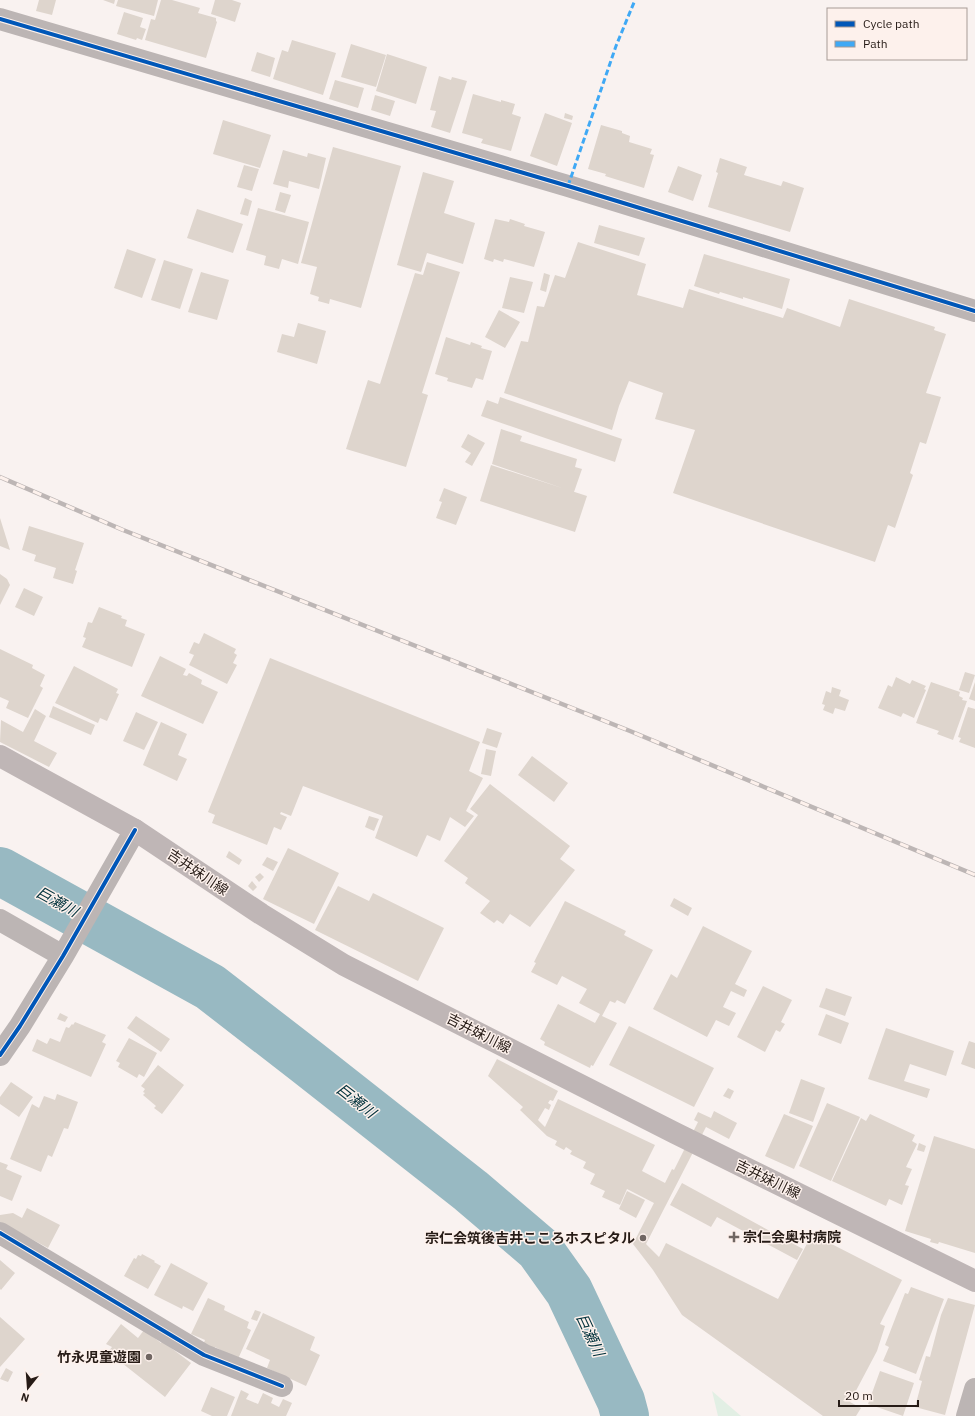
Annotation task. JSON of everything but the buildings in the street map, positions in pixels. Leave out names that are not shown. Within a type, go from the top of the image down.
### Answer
[{"type":"main road","name":"吉井妹川線","points":[[0,756],[344,965],[682,1136],[975,1281]]},
{"type":"street","points":[[0,19],[568,186],[975,311]]},
{"type":"street","points":[[0,1055],[20,1026],[64,954],[132,836]]},
{"type":"street","points":[[0,920],[64,954]]},
{"type":"street","points":[[0,1233],[204,1355],[282,1386]]},
{"type":"street","points":[[967,1416],[975,1389]]},
{"type":"shaded area","points":[[712,1391],[741,1416],[718,1416]]},
{"type":"waterway","name":"巨瀬川","points":[[0,871],[210,987],[471,1191],[539,1249],[569,1291],[621,1401],[625,1416]]},
{"type":"railway","points":[[0,477],[123,530],[630,731],[975,875]]},
{"type":"marked path","points":[[568,186],[616,46],[635,0]]},
{"type":"cycle path","points":[[0,19],[568,186],[975,311]]},
{"type":"cycle path","points":[[0,1055],[20,1026],[63,956],[135,830]]},
{"type":"cycle path","points":[[0,1233],[204,1355],[282,1386]]},
{"type":"place","name":"宗仁会奥村病院","points":[[734,1237]]},
{"type":"place","name":"宗仁会筑後吉井こころホスピタル","points":[[643,1238]]},
{"type":"place","name":"竹永児童遊園","points":[[149,1357]]}]
